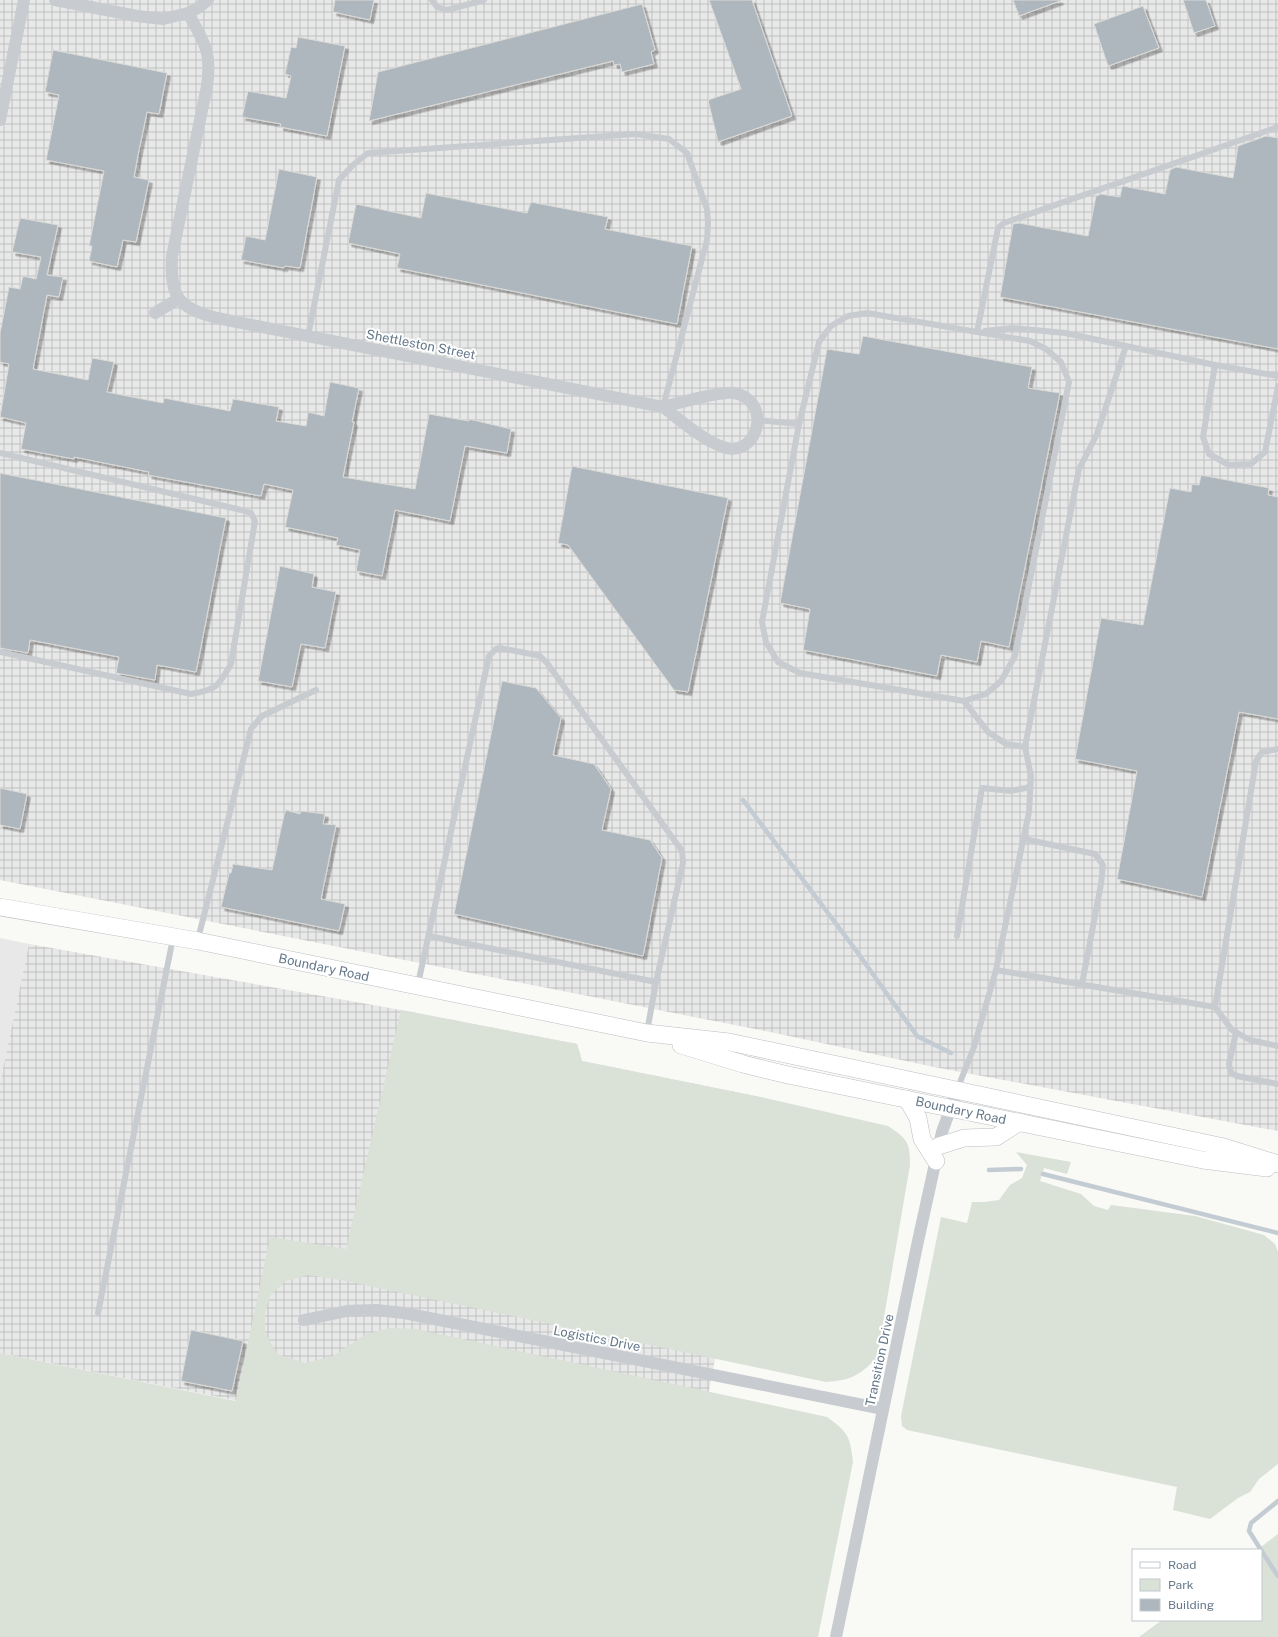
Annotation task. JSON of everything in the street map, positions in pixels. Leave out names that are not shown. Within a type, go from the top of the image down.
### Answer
[{"type":"main road","name":"Boundary Road","points":[[0,907],[198,941],[647,1033],[728,1042],[1224,1147],[1278,1164]]},
{"type":"main road","name":"Boundary Road","points":[[647,1033],[743,1064],[1203,1160],[1278,1169]]},
{"type":"main road","points":[[907,1099],[918,1118],[922,1139],[937,1154],[964,1138],[996,1136],[1020,1122]]},
{"type":"street","points":[[0,120],[24,0]]},
{"type":"street","points":[[56,0],[150,18],[163,19],[188,13],[198,8],[208,0]]},
{"type":"street","points":[[155,312],[178,299],[174,290],[171,275],[172,256],[209,72],[208,55],[205,46],[188,13]]},
{"type":"street","name":"Shettleston Street","points":[[178,299],[187,307],[202,314],[663,407],[720,394],[732,393],[748,399],[754,404],[758,420],[756,431],[746,445],[731,449],[723,448],[694,430],[663,407]]},
{"type":"street","name":"Transition Drive","points":[[836,1637],[937,1154],[950,1108],[957,1091]]},
{"type":"street","name":"Logistics Drive","points":[[304,1320],[347,1311],[376,1310],[404,1313],[883,1409]]},
{"type":"lane","points":[[432,0],[437,7],[447,10],[484,0]]},
{"type":"lane","points":[[977,332],[998,228],[1004,223],[1278,127]]},
{"type":"lane","points":[[308,336],[339,180],[353,164],[368,153],[635,134],[669,138],[688,153],[707,209],[708,223],[707,240],[663,407]]},
{"type":"lane","points":[[867,313],[977,332],[1030,341],[1046,349],[1062,362],[1068,382],[1015,656],[1001,681],[986,694],[964,701],[800,673],[778,662],[766,642],[762,622],[799,424],[819,342],[831,326],[848,316],[867,313]]},
{"type":"lane","points":[[977,332],[1013,328],[1065,333],[1215,365],[1278,376]]},
{"type":"lane","points":[[957,1091],[974,1047],[996,970],[1024,839],[1029,812],[1031,776],[1025,747],[1079,469],[1097,434],[1126,346]]},
{"type":"lane","points":[[1215,365],[1203,437],[1209,454],[1229,465],[1251,464],[1265,452],[1278,386]]},
{"type":"lane","points":[[758,420],[799,424]]},
{"type":"lane","points":[[0,454],[241,510],[251,513],[255,522],[231,664],[220,684],[205,692],[191,694],[0,652]]},
{"type":"lane","points":[[418,986],[489,656],[496,649],[500,648],[536,655],[540,656],[547,662],[682,852],[684,863],[656,982],[647,1033]]},
{"type":"lane","points":[[198,941],[251,729],[262,716],[316,690]]},
{"type":"lane","points":[[964,701],[988,732],[1006,744],[1025,747]]},
{"type":"lane","points":[[1215,1007],[1256,761],[1262,752],[1278,749]]},
{"type":"lane","points":[[957,936],[982,788],[1011,790],[1030,787]]},
{"type":"lane","points":[[1024,839],[1095,854],[1102,865],[1101,884],[1082,984]]},
{"type":"lane","points":[[429,936],[656,982]]},
{"type":"lane","points":[[98,1313],[173,937]]},
{"type":"lane","points":[[996,970],[1215,1007],[1232,1030],[1250,1040],[1278,1046]]},
{"type":"lane","points":[[1236,1032],[1229,1064],[1231,1073],[1238,1076],[1278,1084]]},
{"type":"shaded area","points":[[0,0],[1278,0],[1278,1131],[934,1067],[770,1032],[0,880]]},
{"type":"shaded area","points":[[0,938],[29,944],[0,1083]]},
{"type":"shaded area","points":[[29,944],[401,1010],[577,1044],[582,1061],[765,1098],[691,1485],[259,1405],[0,1353],[0,1083]]},
{"type":"green space","points":[[401,1010],[577,1044],[582,1061],[765,1098],[888,1126],[906,1141],[909,1151],[910,1165],[877,1358],[859,1373],[842,1380],[826,1382],[341,1280],[308,1275],[286,1281],[270,1296],[265,1313],[265,1332],[277,1354],[305,1363],[333,1356],[366,1334],[390,1328],[416,1329],[827,1417],[840,1427],[847,1435],[851,1446],[853,1462],[818,1637],[0,1637],[0,1353],[236,1401],[270,1237],[346,1249]]},
{"type":"green space","points":[[1016,1152],[1071,1162],[1067,1174],[1044,1168],[1040,1181],[1081,1194],[1094,1206],[1108,1210],[1111,1205],[1195,1216],[1264,1235],[1275,1244],[1278,1252],[1278,1464],[1259,1479],[1250,1492],[1238,1498],[1210,1519],[1173,1510],[1177,1487],[907,1430],[902,1426],[901,1416],[941,1217],[967,1223],[972,1202],[999,1200],[1010,1185],[1022,1178],[1027,1165]]},
{"type":"green space","points":[[1278,1534],[1278,1637],[1139,1637],[1161,1621],[1262,1621],[1262,1549],[1258,1549]]},
{"type":"building","points":[[335,0],[374,0],[370,20],[333,12]]},
{"type":"building","points":[[709,0],[752,0],[792,116],[718,142],[708,100],[741,89]]},
{"type":"building","points":[[1013,0],[1060,0],[1060,1],[1019,16]]},
{"type":"building","points":[[1183,0],[1206,0],[1215,26],[1194,33]]},
{"type":"building","points":[[642,4],[655,50],[651,52],[654,64],[622,72],[620,64],[614,65],[613,61],[369,121],[378,72]]},
{"type":"building","points":[[1143,6],[1159,48],[1108,66],[1094,24]]},
{"type":"building","points":[[298,37],[345,46],[327,136],[280,127],[281,124],[242,117],[248,91],[286,98],[291,76],[285,74],[291,47],[296,48]]},
{"type":"building","points":[[53,50],[167,73],[159,114],[147,112],[138,155],[134,177],[149,180],[136,242],[123,240],[117,267],[89,261],[92,246],[89,246],[104,171],[46,160],[59,95],[45,92]]},
{"type":"building","points":[[1266,136],[1278,138],[1278,349],[1000,297],[1013,224],[1019,223],[1088,236],[1096,196],[1101,194],[1120,197],[1123,186],[1165,194],[1170,170],[1176,167],[1233,178],[1238,146]]},
{"type":"building","points":[[279,169],[317,177],[300,268],[285,266],[284,268],[241,260],[246,236],[265,240]]},
{"type":"building","points":[[426,193],[527,213],[531,202],[608,217],[605,229],[692,246],[677,324],[397,268],[400,254],[348,243],[356,204],[421,218]]},
{"type":"building","points":[[20,218],[58,225],[47,275],[63,277],[59,297],[47,295],[33,369],[88,380],[92,358],[114,362],[107,392],[163,403],[164,398],[230,411],[233,399],[279,407],[276,421],[306,426],[308,412],[324,416],[330,382],[359,388],[343,477],[415,489],[429,414],[469,421],[469,419],[511,429],[507,453],[465,446],[450,521],[395,510],[382,576],[356,571],[360,550],[336,545],[338,538],[285,527],[293,490],[264,484],[261,496],[148,475],[149,472],[74,457],[74,459],[21,449],[26,423],[0,417],[9,364],[0,362],[0,333],[9,287],[20,289],[23,276],[36,279],[41,257],[12,252]]},
{"type":"building","points":[[863,336],[1032,367],[1028,388],[1060,393],[1009,647],[981,641],[977,662],[941,655],[937,676],[803,650],[810,609],[780,603],[827,349],[859,354]]},
{"type":"building","points":[[572,466],[728,498],[688,692],[674,690],[568,545],[558,543]]},
{"type":"building","points":[[0,473],[226,518],[196,672],[157,665],[155,680],[116,673],[119,657],[30,640],[28,653],[0,648]]},
{"type":"building","points":[[1201,475],[1269,488],[1268,495],[1278,497],[1278,719],[1239,712],[1202,897],[1117,879],[1137,771],[1075,759],[1101,618],[1143,625],[1170,488],[1191,492],[1192,484],[1199,485]]},
{"type":"building","points":[[280,566],[314,574],[312,587],[336,592],[325,648],[301,644],[292,687],[258,681]]},
{"type":"building","points":[[502,681],[536,688],[561,718],[553,755],[594,764],[611,789],[602,830],[650,840],[662,858],[643,956],[454,914]]},
{"type":"building","points":[[0,788],[27,794],[20,829],[0,825]]},
{"type":"building","points":[[286,810],[300,814],[301,811],[325,814],[323,824],[336,825],[321,899],[345,904],[339,931],[221,907],[229,873],[231,873],[233,864],[272,870]]},
{"type":"building","points":[[191,1330],[243,1341],[232,1391],[181,1381]]},
{"type":"waterway","points":[[743,800],[855,949],[917,1036],[951,1053]]},
{"type":"waterway","points":[[989,1170],[1021,1169]]},
{"type":"waterway","points":[[1043,1174],[1278,1233]]},
{"type":"waterway","points":[[1260,1549],[1249,1531],[1251,1523],[1278,1501]]},
{"type":"waterway","points":[[1262,1552],[1278,1576]]}]
